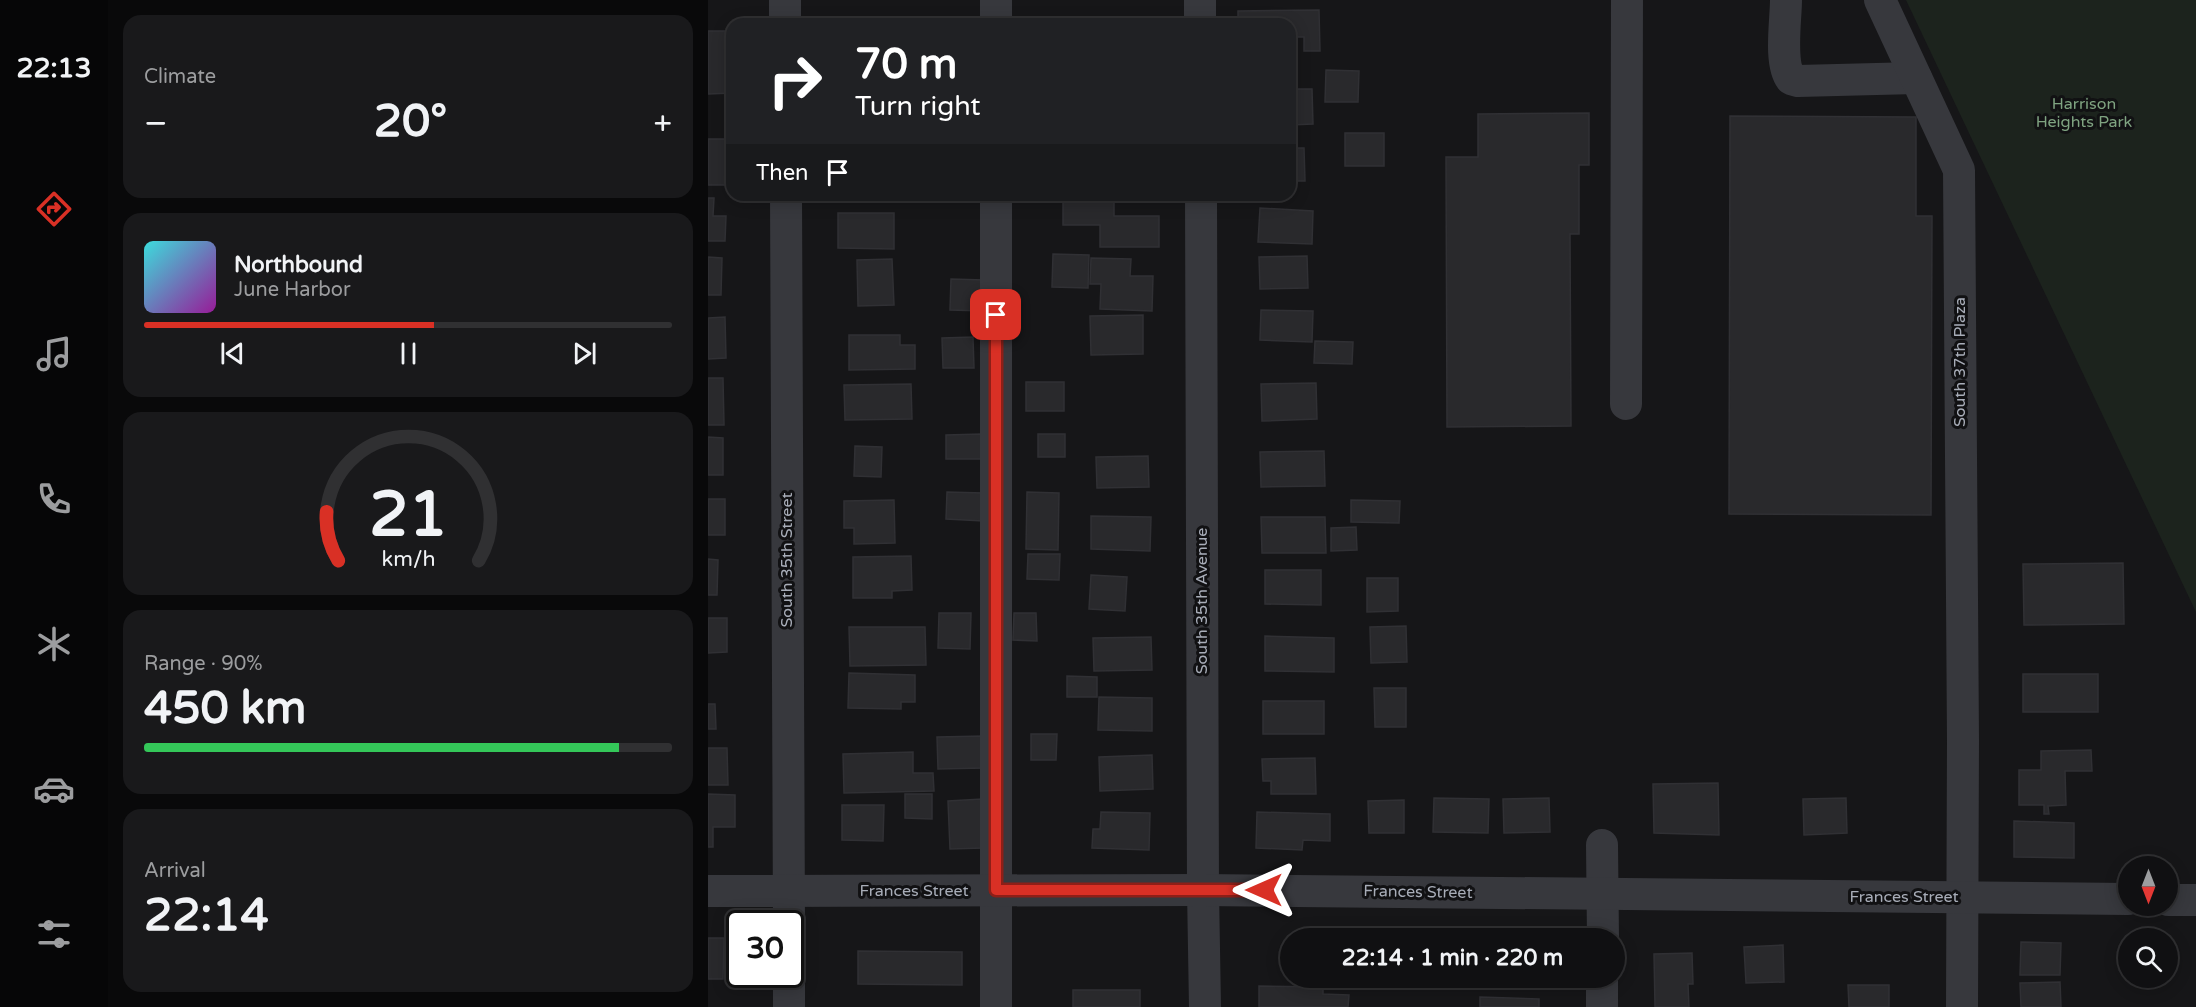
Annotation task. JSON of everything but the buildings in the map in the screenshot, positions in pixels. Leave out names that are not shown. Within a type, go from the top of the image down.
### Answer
[{"type":"street","points":[[785,0],[785,18]]},
{"type":"street","points":[[996,0],[996,18]]},
{"type":"street","points":[[1200,0],[1200,18]]},
{"type":"street","points":[[1626,404],[1627,0]]},
{"type":"street","points":[[1786,0],[1786,73],[1791,79],[1798,81],[1916,78]]},
{"type":"street","name":"South 37th Plaza","points":[[1880,0],[1959,170],[1963,741],[1962,1007]]},
{"type":"street","name":"South 35th Street","points":[[786,201],[789,910]]},
{"type":"street","points":[[996,201],[996,1007]]},
{"type":"street","name":"South 35th Avenue","points":[[1201,201],[1205,1007]]},
{"type":"street","points":[[1602,845],[1602,928]]},
{"type":"street","name":"Frances Street","points":[[708,891],[1203,890],[2118,899]]},
{"type":"street","points":[[2178,900],[2196,900]]},
{"type":"street","points":[[789,988],[789,1007]]},
{"type":"street","points":[[1602,988],[1602,1007]]},
{"type":"green space","name":"Harrison Heights Park","points":[[1906,0],[2196,0],[2196,612]]},
{"type":"route","points":[[996,315],[996,890],[1264,890]]}]
